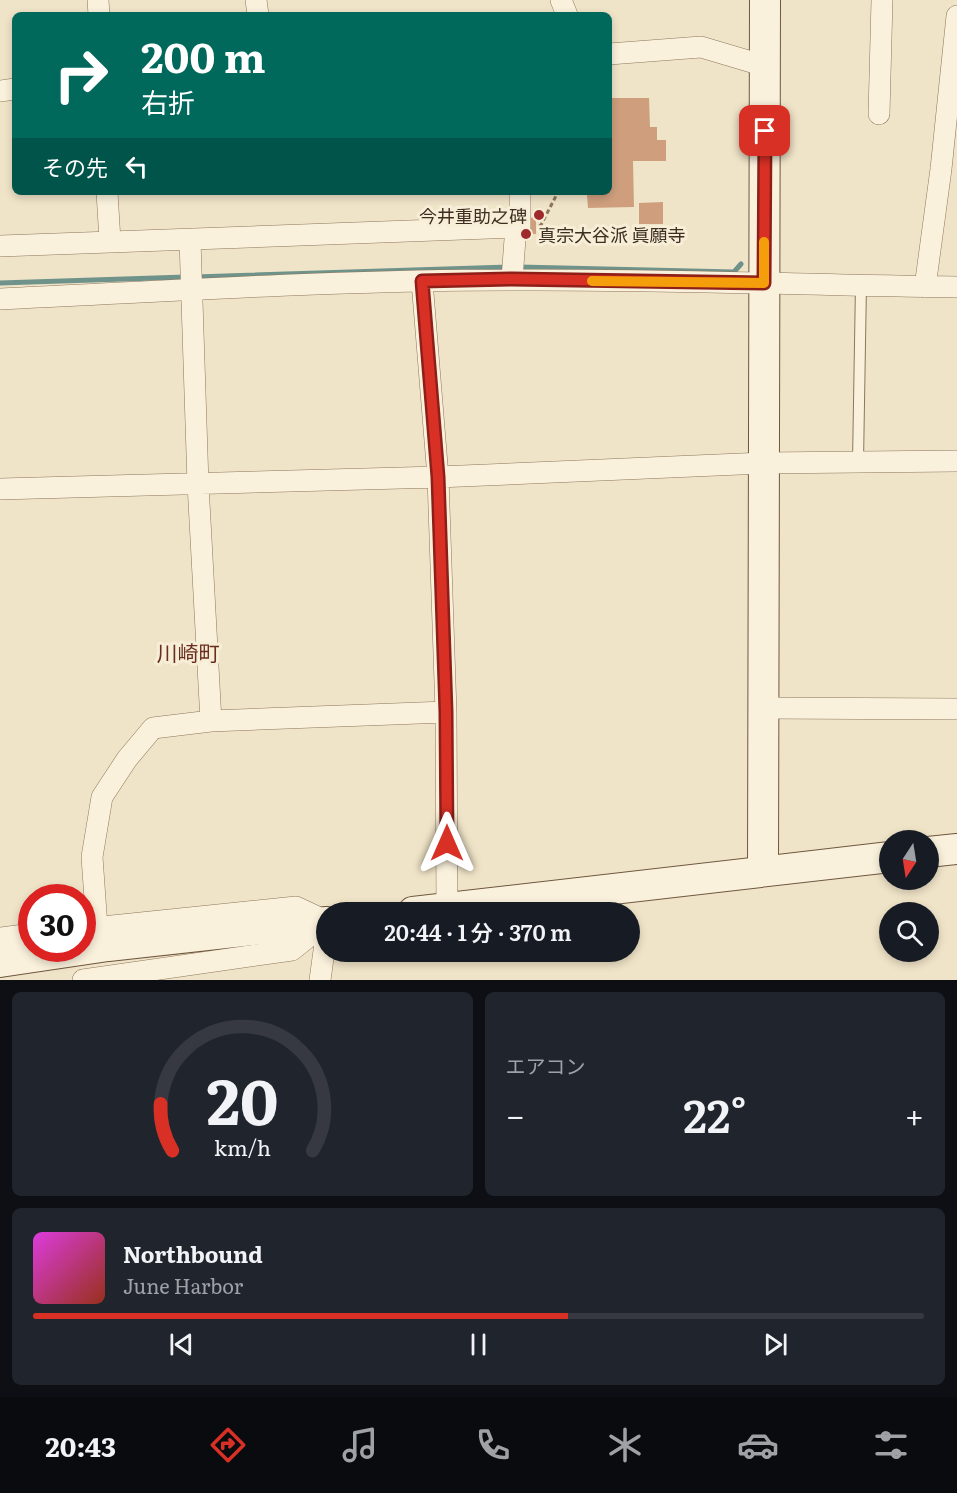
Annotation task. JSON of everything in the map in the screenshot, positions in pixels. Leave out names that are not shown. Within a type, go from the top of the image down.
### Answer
[{"type":"street","points":[[763,871],[765,0]]},
{"type":"street","points":[[879,114],[882,0]]},
{"type":"street","points":[[925,287],[949,169],[957,16]]},
{"type":"street","points":[[612,54],[700,47],[765,66]]},
{"type":"street","points":[[107,195],[110,241]]},
{"type":"street","points":[[521,195],[528,227]]},
{"type":"street","points":[[512,279],[515,239],[528,227]]},
{"type":"street","points":[[0,246],[528,227]]},
{"type":"street","points":[[190,240],[198,484],[211,721]]},
{"type":"street","points":[[0,299],[512,279],[957,287]]},
{"type":"street","points":[[422,281],[438,477],[446,712],[447,902]]},
{"type":"street","points":[[0,489],[438,477],[764,462],[957,461]]},
{"type":"street","points":[[764,708],[957,709]]},
{"type":"street","points":[[93,884],[92,857],[102,797],[127,759],[153,728],[211,721],[446,712]]},
{"type":"street","points":[[939,851],[957,849]]},
{"type":"street","points":[[498,902],[879,858]]},
{"type":"street","points":[[96,934],[316,923]]},
{"type":"street","points":[[83,980],[292,950],[316,931]]},
{"type":"street","points":[[0,938],[18,936]]},
{"type":"street","points":[[0,962],[18,957]]},
{"type":"street","points":[[320,980],[322,962]]},
{"type":"lane","points":[[858,462],[861,284]]},
{"type":"path","points":[[528,227],[541,225],[556,195]]},
{"type":"building","points":[[612,98],[649,98],[650,127],[657,127],[657,140],[666,140],[666,161],[633,161],[634,207],[588,208],[587,195],[612,195]]},
{"type":"building","points":[[663,202],[663,224],[639,224],[639,203]]},
{"type":"building","points":[[536,217],[536,234],[528,234],[528,218]]},
{"type":"waterway","points":[[519,267],[734,272],[741,264]]},
{"type":"waterway","points":[[195,277],[509,267]]},
{"type":"waterway","points":[[0,283],[186,277]]},
{"type":"slow traffic","points":[[592,281],[764,283],[764,242]]},
{"type":"place","name":"今井重助之碑","points":[[539,215]]},
{"type":"place","name":"真宗大谷派 眞願寺","points":[[526,234]]},
{"type":"district","name":"川崎町","points":[[188,651]]},
{"type":"route","points":[[447,843],[446,712],[438,477],[422,281],[512,279],[764,283],[765,131]]}]
